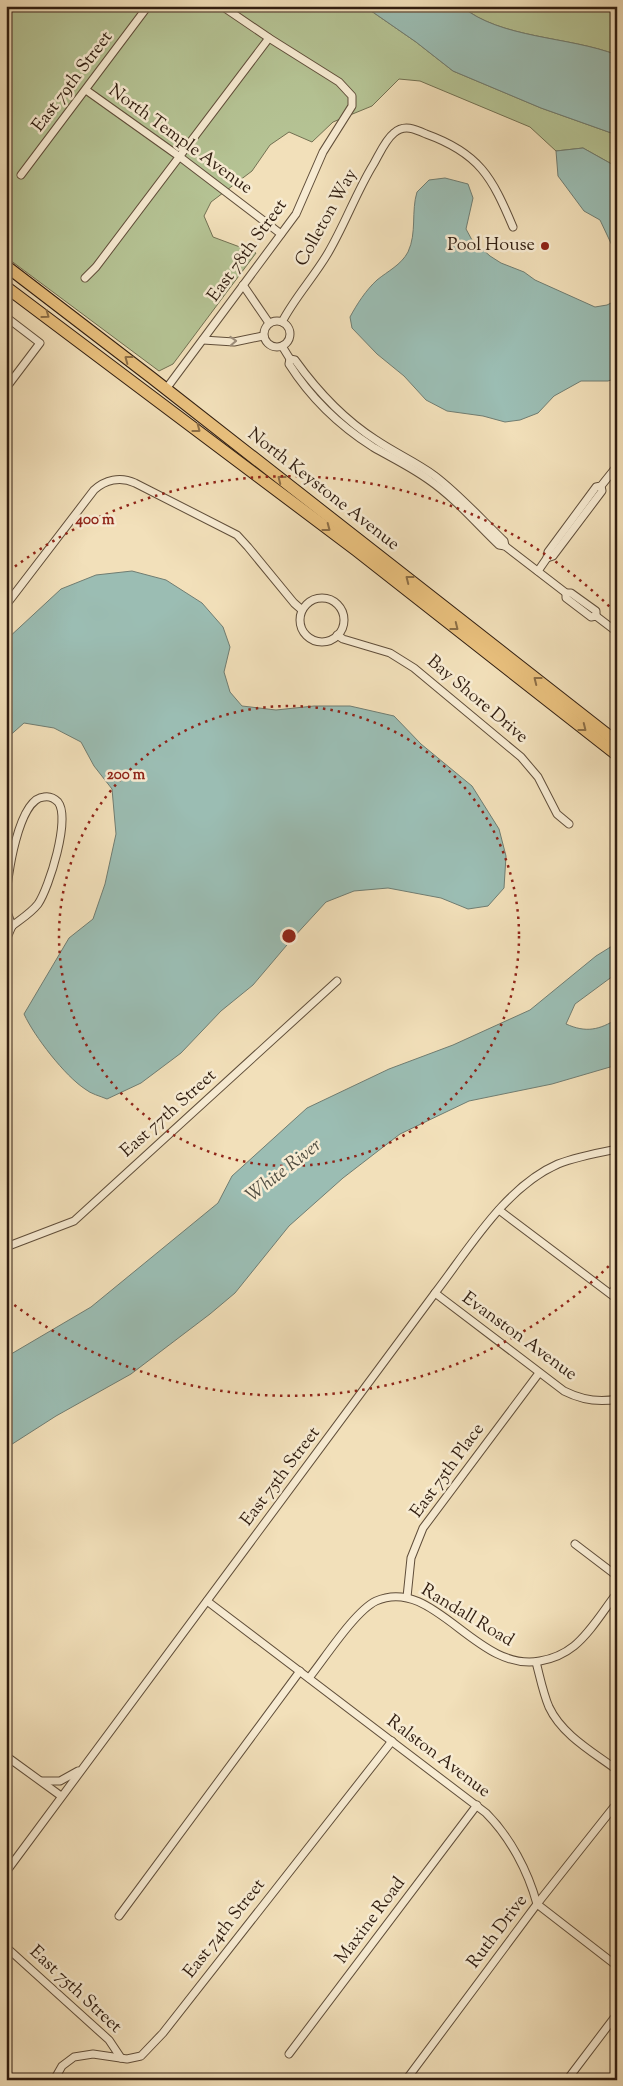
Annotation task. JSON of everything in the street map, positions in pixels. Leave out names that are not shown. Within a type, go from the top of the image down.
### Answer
[{"type":"main road","name":"North Keystone Avenue","points":[[6,266],[617,742]]},
{"type":"main road","name":"North Keystone Avenue","points":[[6,287],[356,550],[617,755]]},
{"type":"street","name":"East 79th Street","points":[[21,175],[148,6]]},
{"type":"street","points":[[85,278],[96,267],[269,38],[222,6]]},
{"type":"street","name":"East 78th Street","points":[[166,389],[296,214],[323,152],[350,111],[353,100],[352,96],[339,82],[269,38]]},
{"type":"street","name":"North Temple Avenue","points":[[86,90],[180,157],[281,234]]},
{"type":"street","name":"Colleton Way","points":[[282,322],[294,301],[331,248],[385,144],[399,130],[406,128],[420,131],[444,141],[468,155],[490,179],[513,227]]},
{"type":"street","points":[[243,285],[269,323]]},
{"type":"street","points":[[6,318],[40,343],[6,388]]},
{"type":"street","points":[[282,322],[287,326],[290,335],[288,341],[282,346],[274,348],[269,346],[264,336],[265,328],[269,323],[282,322]]},
{"type":"street","points":[[203,340],[234,342],[264,336]]},
{"type":"street","points":[[282,346],[290,359],[295,360],[330,404],[350,422],[376,441],[415,462],[451,489],[504,541],[505,546],[566,593],[566,598],[591,617],[596,616],[617,632]]},
{"type":"street","points":[[538,571],[548,558],[553,556],[602,491],[601,486],[617,466]]},
{"type":"street","points":[[6,605],[94,490],[99,485],[113,480],[131,481],[234,533],[244,542],[294,603],[302,610]]},
{"type":"street","points":[[318,598],[329,599],[341,608],[344,618],[343,626],[338,635],[326,642],[319,642],[309,638],[304,633],[300,624],[302,610],[309,602],[318,598]]},
{"type":"street","name":"Bay Shore Drive","points":[[338,635],[343,639],[390,653],[414,668],[521,757],[538,777],[557,814],[569,824]]},
{"type":"street","points":[[6,899],[14,847],[25,817],[34,801],[41,797],[52,798],[59,803],[62,813],[57,852],[42,898],[32,910],[12,926],[6,940]]},
{"type":"street","points":[[6,909],[12,926]]},
{"type":"street","name":"East 77th Street","points":[[6,1247],[74,1221],[337,981]]},
{"type":"street","name":"East 75th Street","points":[[7,1871],[435,1293],[499,1210],[518,1190],[544,1172],[572,1159],[617,1149]]},
{"type":"street","points":[[499,1210],[614,1297],[617,1286]]},
{"type":"street","name":"Evanston Avenue","points":[[435,1293],[557,1388],[576,1397],[597,1401],[617,1400]]},
{"type":"street","name":"East 75th Place","points":[[407,1597],[411,1558],[423,1528],[539,1374]]},
{"type":"street","points":[[575,1544],[617,1576]]},
{"type":"street","name":"Randall Road","points":[[309,1678],[365,1608],[385,1598],[407,1597],[424,1604],[492,1653],[512,1661],[536,1662],[551,1659],[573,1647],[584,1637],[617,1593]]},
{"type":"street","name":"Ralston Avenue","points":[[207,1601],[477,1805],[496,1823],[512,1846],[534,1892],[537,1904]]},
{"type":"street","points":[[536,1662],[546,1700],[559,1722],[572,1736],[617,1770]]},
{"type":"street","points":[[119,1916],[300,1672]]},
{"type":"street","name":"East 74th Street","points":[[54,2080],[62,2066],[74,2057],[93,2054],[121,2058],[141,2056],[163,2033],[392,1741]]},
{"type":"street","points":[[6,1756],[61,1796]]},
{"type":"street","points":[[39,1780],[60,1781],[74,1774],[85,1764]]},
{"type":"street","name":"Ruth Drive","points":[[406,2080],[537,1904],[617,1803]]},
{"type":"street","name":"Maxine Road","points":[[290,2054],[477,1805]]},
{"type":"street","points":[[537,1904],[617,1966]]},
{"type":"street","name":"East 75th Street","points":[[6,1947],[109,2040],[121,2058]]},
{"type":"street","points":[[567,2080],[617,2014]]},
{"type":"green space","points":[[6,6],[364,6],[416,42],[453,71],[541,108],[617,135],[617,167],[583,148],[556,151],[530,127],[420,81],[399,79],[372,106],[333,122],[312,142],[289,132],[270,145],[252,171],[211,202],[204,216],[213,237],[256,253],[173,364],[159,371],[6,257]]},
{"type":"green space","points":[[461,6],[617,6],[617,55],[495,25],[477,17]]},
{"type":"water","points":[[364,6],[461,6],[477,17],[495,25],[617,55],[617,135],[541,108],[453,71],[416,42]]},
{"type":"water","points":[[583,148],[617,167],[617,256],[600,220],[584,211],[558,176],[556,151]]},
{"type":"water","points":[[445,178],[468,184],[473,198],[466,229],[472,240],[490,256],[501,263],[524,272],[535,280],[595,307],[607,305],[617,300],[617,378],[608,381],[581,381],[554,396],[538,413],[520,420],[505,422],[483,416],[447,411],[426,400],[404,376],[377,354],[352,328],[350,317],[362,297],[377,280],[398,264],[408,252],[411,245],[417,192],[429,180]]},
{"type":"water","points":[[132,571],[166,580],[202,603],[223,627],[230,647],[224,672],[230,692],[242,706],[276,710],[314,706],[350,706],[394,716],[421,744],[472,786],[499,829],[506,856],[504,888],[488,906],[468,909],[441,898],[388,888],[354,891],[326,902],[253,985],[221,1011],[181,1053],[141,1083],[107,1099],[87,1091],[68,1075],[42,1044],[24,1014],[69,938],[93,919],[105,884],[116,834],[112,789],[94,766],[81,742],[54,728],[24,723],[6,739],[6,640],[61,589],[96,575]]},
{"type":"water","name":"White River","points":[[617,943],[617,973],[575,1004],[566,1024],[580,1029],[592,1029],[604,1026],[617,1019],[617,1065],[552,1084],[469,1101],[400,1134],[343,1178],[289,1226],[235,1293],[210,1314],[131,1374],[56,1416],[6,1448],[6,1357],[91,1307],[218,1203],[232,1176],[307,1108],[389,1069],[453,1045],[530,1010],[596,956]]},
{"type":"place","name":"Pool House","points":[[545,246]]}]
